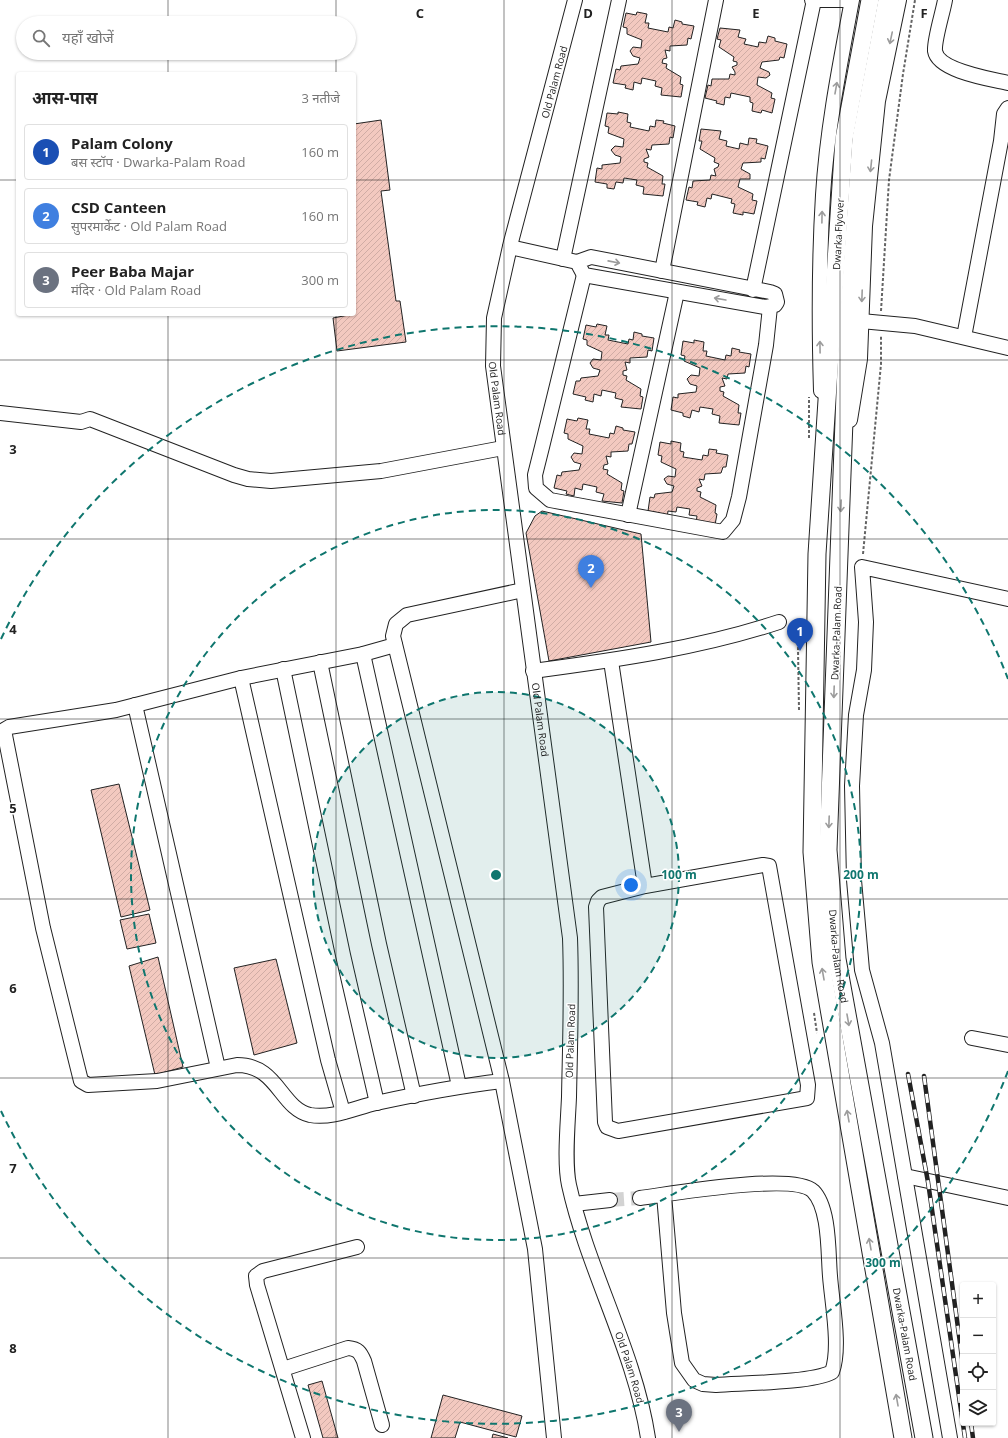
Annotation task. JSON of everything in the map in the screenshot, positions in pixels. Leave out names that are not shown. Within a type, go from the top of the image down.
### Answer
[{"type":"main road","name":"Dwarka Flyover","points":[[823,470],[844,139],[870,0]]},
{"type":"main road","name":"Dwarka Flyover","points":[[842,467],[847,340],[861,138],[887,0]]},
{"type":"main road","name":"Dwarka-Palam Road","points":[[842,467],[828,850],[837,959],[924,1438]]},
{"type":"main road","name":"Dwarka-Palam Road","points":[[823,470],[817,554],[812,852],[821,962],[903,1438]]},
{"type":"street","name":"Old Palam Road","points":[[575,0],[510,247],[494,318],[493,366],[503,452],[570,938],[572,992],[567,1138],[568,1183],[583,1240],[626,1357],[646,1422],[648,1438]]},
{"type":"street","points":[[570,261],[619,0]]},
{"type":"street","points":[[662,271],[716,0]]},
{"type":"street","points":[[753,290],[813,0],[851,0],[835,92],[823,194],[820,334],[823,470]]},
{"type":"street","points":[[842,467],[860,359],[864,226],[878,102],[899,0]]},
{"type":"street","points":[[945,0],[935,49],[940,60],[953,69],[1008,83]]},
{"type":"street","points":[[964,337],[1001,141],[1004,114],[1008,108]]},
{"type":"street","points":[[510,247],[570,261],[591,257],[775,294],[777,302],[775,305],[770,307],[584,275],[570,261]]},
{"type":"street","points":[[584,275],[542,447],[536,476],[536,488],[550,500],[723,532],[733,520],[766,346],[770,307]]},
{"type":"street","points":[[628,515],[677,292]]},
{"type":"street","points":[[861,321],[915,326],[1008,348]]},
{"type":"street","points":[[0,413],[80,422],[87,429],[225,478],[268,487],[298,486],[381,478],[503,452]]},
{"type":"street","points":[[950,1438],[882,1043],[862,970],[854,880],[852,786],[856,715],[864,670],[866,622],[862,567],[1008,599]]},
{"type":"street","points":[[523,590],[407,615],[400,619],[394,629],[395,645],[502,1081],[535,1249],[554,1438]]},
{"type":"street","points":[[533,671],[610,661],[736,636],[779,622]]},
{"type":"street","points":[[395,645],[363,654],[241,678],[85,716],[9,727],[4,730],[43,928],[79,1077],[84,1084],[157,1081],[218,1068],[247,1065],[258,1068],[287,1098],[308,1114],[328,1116],[376,1103],[459,1086],[502,1081]]},
{"type":"street","points":[[363,654],[459,1086]]},
{"type":"street","points":[[610,661],[646,886]]},
{"type":"street","points":[[320,662],[379,944],[414,1096]]},
{"type":"street","points":[[283,669],[343,955],[376,1103]]},
{"type":"street","points":[[241,678],[328,1060],[342,1112]]},
{"type":"street","points":[[135,705],[218,1068]]},
{"type":"street","points":[[764,865],[769,866],[808,1085],[808,1098],[618,1131],[607,1127],[605,1114],[596,907],[602,896],[646,886],[764,865]]},
{"type":"street","points":[[972,1038],[1008,1045]]},
{"type":"street","points":[[905,1176],[1008,1198]]},
{"type":"street","points":[[640,1198],[664,1195],[772,1184],[804,1186],[813,1192],[824,1212],[828,1244],[836,1352],[832,1372],[824,1377],[716,1385],[703,1384],[694,1380],[682,1363],[674,1313],[664,1195]]},
{"type":"street","points":[[574,1204],[610,1200]]},
{"type":"street","points":[[304,1438],[257,1286],[256,1276],[263,1271],[357,1247]]},
{"type":"street","points":[[283,1369],[348,1348],[356,1349],[364,1361],[382,1425]]},
{"type":"path","points":[[862,567],[880,364],[889,180],[903,74],[916,0]]},
{"type":"building","points":[[637,12],[647,14],[645,23],[649,23],[648,28],[668,32],[669,27],[673,28],[675,20],[682,22],[682,24],[694,26],[691,39],[688,38],[687,45],[670,46],[670,51],[665,50],[667,58],[663,59],[662,63],[667,64],[666,68],[681,77],[680,84],[683,85],[681,97],[661,95],[662,88],[655,86],[656,81],[642,78],[641,84],[634,82],[633,90],[625,88],[626,85],[613,83],[616,69],[620,70],[621,66],[638,64],[640,58],[633,56],[630,51],[633,47],[641,48],[642,40],[627,34],[627,28],[623,27],[626,13],[636,15]]},
{"type":"building","points":[[720,28],[740,30],[738,37],[746,39],[744,44],[758,47],[759,42],[766,43],[768,36],[775,38],[775,41],[787,44],[784,58],[780,57],[779,60],[762,62],[760,68],[769,72],[770,75],[766,78],[758,77],[757,85],[772,93],[771,98],[775,99],[772,113],[762,110],[761,113],[752,111],[753,103],[750,102],[750,97],[731,93],[730,98],[725,97],[724,105],[716,103],[717,101],[705,98],[708,85],[711,86],[712,79],[729,79],[730,74],[735,75],[732,67],[737,65],[737,62],[733,61],[734,57],[719,47],[721,40],[717,39]]},
{"type":"building","points":[[618,112],[628,114],[627,122],[631,123],[630,127],[649,131],[650,126],[655,127],[656,120],[664,121],[663,123],[675,126],[673,138],[670,137],[669,144],[652,145],[651,150],[646,149],[649,157],[644,159],[644,162],[648,163],[647,167],[663,176],[662,184],[665,184],[663,196],[643,194],[644,187],[636,185],[637,180],[624,178],[623,183],[616,182],[614,189],[607,188],[607,184],[595,182],[597,168],[602,169],[602,165],[620,163],[621,157],[615,155],[611,150],[615,146],[623,147],[624,139],[608,133],[609,127],[605,126],[607,113],[618,114]]},
{"type":"building","points":[[381,120],[390,190],[381,191],[396,301],[400,301],[406,342],[337,351],[333,318],[356,316],[356,124]]},
{"type":"building","points":[[701,129],[721,131],[719,139],[727,141],[726,146],[739,149],[740,143],[748,145],[749,138],[757,139],[756,143],[768,146],[765,159],[761,158],[761,162],[743,163],[741,169],[750,174],[750,179],[740,179],[738,187],[753,194],[752,200],[757,201],[754,214],[743,212],[743,215],[733,213],[735,204],[731,203],[732,199],[712,194],[711,199],[707,198],[705,207],[697,205],[698,202],[686,200],[689,187],[692,188],[693,181],[710,180],[711,175],[716,176],[714,169],[718,167],[719,164],[714,162],[715,158],[700,149],[702,141],[699,141]]},
{"type":"building","points":[[597,324],[607,326],[605,335],[609,335],[608,340],[628,344],[629,339],[633,340],[634,332],[642,334],[642,336],[654,338],[652,351],[648,350],[647,357],[630,358],[630,363],[625,362],[627,370],[623,371],[623,375],[627,376],[626,380],[641,389],[640,396],[643,397],[641,409],[621,407],[623,400],[615,398],[616,393],[602,390],[601,396],[594,394],[593,402],[585,400],[586,397],[573,394],[576,381],[580,381],[581,378],[598,376],[600,370],[593,368],[590,363],[593,359],[601,360],[602,352],[587,345],[587,340],[583,339],[586,325],[596,327]]},
{"type":"building","points":[[694,340],[704,342],[703,351],[707,351],[706,356],[725,360],[726,355],[731,356],[732,348],[740,350],[739,352],[751,354],[749,367],[746,366],[745,373],[728,374],[727,379],[722,378],[725,386],[720,387],[720,391],[724,392],[723,396],[739,405],[738,413],[741,413],[739,425],[719,423],[720,416],[712,414],[713,409],[700,407],[699,412],[692,410],[690,418],[683,416],[683,413],[671,410],[673,397],[678,398],[678,394],[696,392],[697,386],[690,384],[687,379],[691,375],[699,376],[700,368],[684,361],[685,356],[681,355],[683,341],[694,343]]},
{"type":"building","points":[[578,418],[588,420],[586,429],[590,429],[589,434],[609,438],[610,433],[614,434],[616,426],[623,428],[623,430],[635,432],[632,444],[629,444],[628,451],[611,452],[611,457],[606,456],[608,464],[604,465],[603,469],[608,470],[607,474],[622,483],[621,490],[624,491],[622,503],[602,501],[604,494],[596,492],[597,487],[583,484],[582,490],[575,488],[574,496],[566,494],[567,491],[554,488],[557,475],[561,476],[562,472],[579,470],[581,464],[574,462],[571,457],[574,453],[582,454],[583,446],[568,439],[568,434],[564,433],[567,419],[577,421]]},
{"type":"building","points":[[671,441],[681,443],[680,451],[684,452],[683,457],[702,460],[703,455],[708,456],[709,449],[717,450],[716,453],[728,455],[726,467],[723,467],[721,473],[705,474],[704,480],[699,479],[702,486],[697,488],[697,491],[701,492],[700,497],[716,505],[715,513],[717,514],[715,525],[696,523],[697,516],[689,515],[690,509],[677,507],[676,512],[668,511],[667,518],[660,517],[660,513],[648,511],[650,497],[654,498],[655,494],[672,492],[674,486],[667,484],[664,479],[668,476],[675,477],[676,469],[661,462],[662,456],[658,455],[660,442],[671,444]]},
{"type":"building","points":[[542,511],[641,534],[651,642],[549,661],[526,533],[535,516]]},
{"type":"building","points":[[119,784],[150,910],[121,917],[91,790]]},
{"type":"building","points":[[149,914],[156,943],[127,949],[120,920]]},
{"type":"building","points":[[158,957],[183,1067],[155,1075],[129,966]]},
{"type":"building","points":[[276,959],[297,1043],[254,1055],[234,968]]},
{"type":"building","points":[[322,1381],[338,1438],[323,1438],[308,1385]]},
{"type":"building","points":[[443,1395],[522,1416],[516,1437],[460,1422],[455,1438],[431,1438]]},
{"type":"building","points":[[493,1434],[508,1438],[492,1438]]},
{"type":"tunnel","points":[[610,1200],[640,1198]]},
{"type":"railway","points":[[908,1074],[928,1182],[965,1438]]},
{"type":"railway","points":[[924,1076],[962,1354]]},
{"type":"railway","points":[[971,1426],[973,1438]]},
{"type":"place","name":"CSD Canteen","points":[[591,588]]},
{"type":"place","name":"Palam Colony","points":[[800,651]]},
{"type":"place","name":"Peer Baba Majar","points":[[679,1432]]}]
